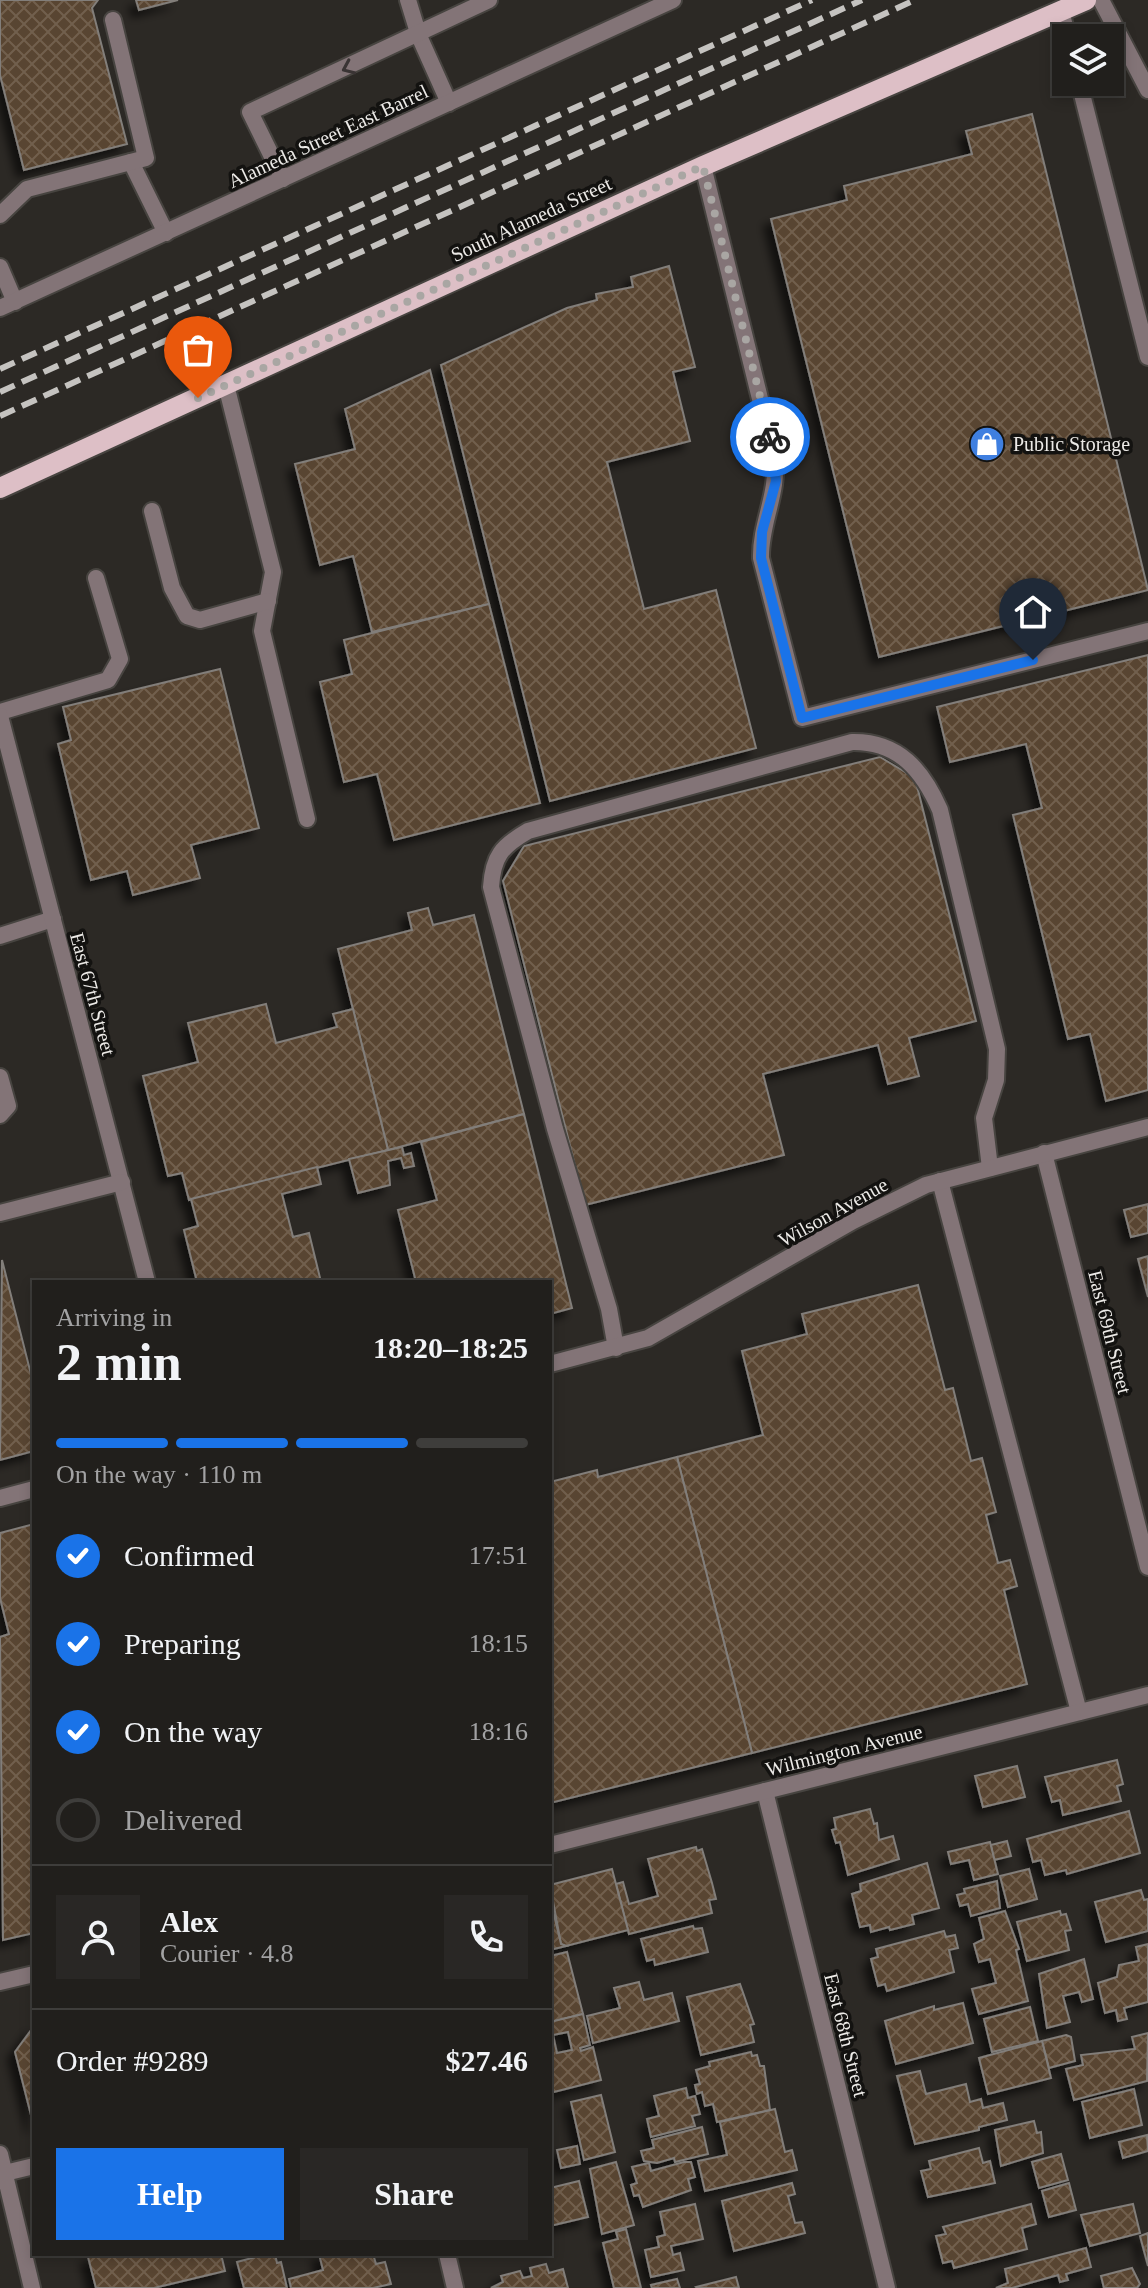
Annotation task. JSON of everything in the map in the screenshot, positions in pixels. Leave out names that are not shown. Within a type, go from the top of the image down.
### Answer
[{"type":"main road","name":"South Alameda Street","points":[[0,488],[703,166],[1086,0]]},
{"type":"street","points":[[408,0],[419,36],[449,103]]},
{"type":"street","points":[[283,179],[250,112],[419,36],[489,0]]},
{"type":"street","name":"Alameda Street East Barrel","points":[[7,305],[673,0]]},
{"type":"street","points":[[1101,0],[1148,90]]},
{"type":"street","points":[[1061,11],[1064,24]]},
{"type":"street","points":[[0,215],[27,189],[146,158],[113,20]]},
{"type":"street","points":[[1083,96],[1148,357]]},
{"type":"street","points":[[131,162],[166,233]]},
{"type":"street","points":[[703,166],[774,456],[776,481],[762,532],[761,558],[802,718],[1148,631]]},
{"type":"street","points":[[0,267],[7,305]]},
{"type":"street","points":[[226,385],[273,572],[262,631],[307,819]]},
{"type":"street","points":[[152,511],[172,588],[187,616],[200,620],[268,601]]},
{"type":"street","points":[[0,714],[108,680],[120,659],[96,578]]},
{"type":"street","name":"East 67th Street","points":[[0,714],[146,1280]]},
{"type":"street","points":[[616,1348],[609,1309],[559,1143],[491,887],[493,863],[503,845],[528,831],[852,742],[872,742],[895,752],[926,778],[940,810],[997,1049],[996,1080],[984,1118],[990,1168]]},
{"type":"street","points":[[0,936],[53,919]]},
{"type":"street","points":[[0,1077],[8,1106],[0,1115]]},
{"type":"street","name":"Wilson Avenue","points":[[552,1364],[616,1348],[671,1327],[853,1221],[940,1181],[1148,1127]]},
{"type":"street","name":"East 69th Street","points":[[1044,1153],[1148,1567]]},
{"type":"street","points":[[940,1181],[1079,1712]]},
{"type":"street","points":[[0,1213],[122,1182]]},
{"type":"street","points":[[0,1498],[32,1490]]},
{"type":"street","name":"Wilmington Avenue","points":[[552,1844],[1148,1695]]},
{"type":"street","name":"East 68th Street","points":[[765,1791],[887,2288]]},
{"type":"street","points":[[0,1982],[32,1974]]},
{"type":"street","points":[[0,2154],[32,2288]]},
{"type":"street","points":[[5,2173],[32,2166]]},
{"type":"street","points":[[447,2256],[455,2288]]},
{"type":"building","points":[[0,0],[98,0],[92,8],[127,144],[24,170],[0,75]]},
{"type":"building","points":[[136,0],[178,0],[139,10]]},
{"type":"building","name":"Public Storage","points":[[1032,114],[1148,590],[879,657],[771,219],[847,200],[844,186],[972,154],[966,131]]},
{"type":"building","points":[[669,266],[695,367],[673,372],[690,441],[607,462],[644,609],[716,590],[756,748],[550,801],[441,365],[567,308],[597,300],[596,294],[633,287],[631,277]]},
{"type":"building","points":[[430,370],[489,604],[372,632],[353,556],[320,565],[295,464],[355,449],[345,409]]},
{"type":"building","points":[[489,604],[540,803],[394,840],[377,774],[344,782],[320,682],[352,674],[344,640]]},
{"type":"building","points":[[1148,655],[1148,1090],[1106,1101],[1090,1034],[1068,1039],[1013,815],[1042,808],[1026,744],[950,762],[937,707]]},
{"type":"building","points":[[220,669],[259,828],[191,845],[200,878],[133,895],[127,871],[91,880],[58,744],[71,740],[63,707]]},
{"type":"building","points":[[880,757],[915,778],[976,1021],[909,1038],[919,1076],[888,1084],[878,1045],[763,1074],[784,1155],[585,1205],[503,881],[524,846]]},
{"type":"building","points":[[428,908],[433,925],[474,915],[524,1114],[388,1150],[338,949],[412,930],[408,913]]},
{"type":"building","points":[[266,1004],[276,1043],[337,1027],[333,1014],[353,1009],[388,1150],[189,1200],[182,1173],[168,1176],[143,1076],[198,1062],[188,1023]]},
{"type":"building","points":[[524,1114],[572,1308],[552,1313],[552,1280],[416,1280],[398,1210],[437,1200],[421,1142]]},
{"type":"building","points":[[402,1147],[404,1155],[411,1153],[414,1166],[404,1168],[401,1158],[388,1161],[390,1185],[358,1193],[349,1159]]},
{"type":"building","points":[[317,1167],[321,1184],[282,1194],[293,1237],[309,1233],[321,1280],[196,1280],[184,1230],[198,1226],[191,1199]]},
{"type":"building","points":[[1148,1204],[1148,1233],[1131,1237],[1124,1210]]},
{"type":"building","points":[[1148,1256],[1148,1297],[1138,1259]]},
{"type":"building","points":[[2,1260],[32,1378],[32,1452],[0,1460]]},
{"type":"building","points":[[918,1285],[945,1390],[953,1388],[971,1461],[982,1458],[996,1512],[986,1515],[998,1563],[1010,1560],[1017,1586],[1004,1590],[1027,1684],[752,1753],[677,1457],[763,1435],[742,1351],[807,1334],[802,1314]]},
{"type":"building","points":[[677,1457],[752,1753],[552,1803],[552,1481],[597,1470],[598,1477]]},
{"type":"building","points":[[32,1525],[32,1933],[3,1940],[0,1637],[9,1634],[0,1598],[0,1533]]},
{"type":"building","points":[[1117,1760],[1123,1784],[1117,1786],[1121,1801],[1063,1815],[1060,1800],[1052,1802],[1045,1777]]},
{"type":"building","points":[[1017,1766],[1025,1797],[983,1807],[975,1776]]},
{"type":"building","points":[[870,1809],[874,1824],[877,1823],[879,1840],[893,1836],[899,1859],[848,1875],[840,1842],[836,1843],[832,1830],[836,1829],[834,1818]]},
{"type":"building","points":[[1129,1811],[1140,1853],[1067,1874],[1066,1870],[1045,1875],[1041,1860],[1033,1862],[1027,1839]]},
{"type":"building","points":[[1007,1841],[1011,1856],[994,1860],[991,1845]]},
{"type":"building","points":[[990,1842],[998,1874],[974,1880],[969,1860],[951,1864],[948,1852]]},
{"type":"building","points":[[696,1847],[697,1851],[702,1849],[716,1899],[709,1900],[712,1913],[629,1934],[616,1884],[623,1882],[629,1904],[658,1896],[648,1859]]},
{"type":"building","points":[[927,1863],[939,1908],[912,1915],[914,1924],[890,1930],[889,1927],[871,1932],[870,1925],[860,1927],[852,1894],[861,1891],[860,1884]]},
{"type":"building","points":[[612,1869],[628,1930],[566,1946],[561,1944],[552,1884]]},
{"type":"building","points":[[1029,1869],[1037,1899],[1008,1907],[1000,1876]]},
{"type":"building","points":[[997,1881],[1000,1908],[971,1916],[968,1904],[960,1906],[957,1895],[965,1893],[964,1889]]},
{"type":"building","points":[[1141,1890],[1144,1900],[1148,1899],[1148,1931],[1106,1942],[1095,1902]]},
{"type":"building","points":[[552,1906],[561,1944],[566,1946],[552,1950]]},
{"type":"building","points":[[1005,1911],[1019,1949],[1016,1950],[1028,2001],[979,2014],[972,1989],[996,1983],[990,1959],[979,1962],[974,1944],[984,1939],[979,1918]]},
{"type":"building","points":[[1060,1911],[1061,1915],[1066,1914],[1071,1930],[1065,1931],[1069,1950],[1027,1961],[1017,1922]]},
{"type":"building","points":[[693,1926],[694,1929],[702,1928],[708,1952],[655,1965],[654,1959],[647,1961],[641,1939]]},
{"type":"building","points":[[944,1931],[946,1937],[955,1935],[958,1948],[949,1950],[954,1972],[887,1991],[885,1984],[878,1986],[871,1959],[878,1957],[876,1949]]},
{"type":"building","points":[[1148,1944],[1148,2002],[1124,2008],[1127,2019],[1118,2021],[1116,2010],[1105,2013],[1098,1983],[1117,1977],[1119,1965],[1139,1961],[1136,1947]]},
{"type":"building","points":[[567,1952],[583,2014],[552,2022],[552,1956]]},
{"type":"building","points":[[1084,1959],[1093,1999],[1082,2002],[1079,1992],[1063,1996],[1070,2022],[1047,2028],[1039,1974]]},
{"type":"building","points":[[639,1982],[644,2000],[672,1993],[679,2021],[593,2043],[587,2016],[620,2008],[614,1988]]},
{"type":"building","points":[[740,1984],[754,2024],[750,2025],[754,2042],[701,2055],[687,1997]]},
{"type":"building","points":[[963,2003],[973,2043],[896,2064],[885,2021],[934,2006],[934,2010]]},
{"type":"building","points":[[1030,2007],[1038,2041],[992,2052],[984,2019]]},
{"type":"building","points":[[583,2014],[590,2045],[580,2048],[581,2051],[593,2047],[601,2080],[552,2092],[552,2022]],"holes":[[[568,2032],[572,2050],[557,2053],[553,2035]]]},
{"type":"building","points":[[32,2029],[32,2119],[15,2052]]},
{"type":"building","points":[[1148,2033],[1147,2081],[1074,2100],[1066,2069],[1083,2065],[1081,2055],[1135,2049],[1132,2037]]},
{"type":"building","points":[[1066,2035],[1071,2037],[1075,2061],[1049,2068],[1042,2041]]},
{"type":"building","points":[[1042,2041],[1051,2078],[988,2094],[979,2058]]},
{"type":"building","points":[[751,2052],[752,2056],[757,2055],[760,2066],[764,2066],[770,2110],[717,2122],[713,2104],[705,2106],[702,2092],[697,2094],[695,2085],[700,2084],[696,2070],[710,2066],[709,2062]]},
{"type":"building","points":[[920,2071],[926,2094],[966,2084],[970,2102],[981,2099],[983,2108],[1003,2103],[1007,2120],[979,2127],[979,2130],[915,2144],[897,2076]]},
{"type":"building","points":[[686,2088],[688,2098],[695,2096],[700,2114],[692,2116],[695,2126],[651,2137],[647,2119],[659,2116],[654,2096]]},
{"type":"building","points":[[1134,2089],[1142,2125],[1090,2138],[1082,2102]]},
{"type":"building","points":[[601,2095],[615,2152],[584,2160],[571,2102]]},
{"type":"building","points":[[775,2109],[785,2152],[792,2150],[797,2170],[705,2191],[698,2161],[727,2155],[720,2122]]},
{"type":"building","points":[[1034,2121],[1037,2133],[1041,2132],[1043,2153],[1001,2166],[995,2130]]},
{"type":"building","points":[[702,2127],[708,2154],[675,2162],[674,2158],[657,2163],[644,2161],[641,2151],[654,2148],[652,2140]]},
{"type":"building","points":[[1147,2135],[1148,2151],[1123,2158],[1119,2142]]},
{"type":"building","points":[[577,2146],[580,2164],[561,2168],[557,2150]]},
{"type":"building","points":[[979,2148],[983,2163],[990,2161],[995,2183],[928,2197],[921,2171],[931,2169],[929,2161]]},
{"type":"building","points":[[1061,2154],[1068,2180],[1039,2188],[1032,2162]]},
{"type":"building","points":[[616,2162],[634,2225],[602,2234],[590,2169]]},
{"type":"building","points":[[691,2162],[695,2177],[688,2179],[691,2190],[643,2207],[639,2195],[634,2196],[631,2185],[637,2183],[632,2167],[649,2163],[651,2171]]},
{"type":"building","points":[[579,2181],[588,2217],[552,2226],[552,2188]]},
{"type":"building","points":[[792,2183],[795,2194],[788,2196],[795,2223],[802,2222],[805,2233],[734,2251],[722,2201]]},
{"type":"building","points":[[1069,2183],[1076,2210],[1049,2217],[1042,2191]]},
{"type":"building","points":[[695,2204],[703,2239],[671,2246],[673,2255],[680,2253],[684,2270],[651,2277],[645,2250],[659,2247],[657,2237],[665,2235],[660,2212]]},
{"type":"building","points":[[1031,2204],[1036,2224],[1022,2228],[1027,2249],[954,2268],[952,2261],[943,2263],[936,2236],[946,2234],[943,2227]]},
{"type":"building","points":[[1133,2204],[1140,2233],[1090,2246],[1081,2215]]},
{"type":"building","points":[[626,2229],[641,2288],[614,2288],[603,2243],[618,2239],[616,2232]]},
{"type":"building","points":[[1148,2233],[1148,2266],[1140,2236]]},
{"type":"building","points":[[1086,2248],[1091,2267],[1066,2274],[1068,2280],[1060,2282],[1058,2275],[1012,2288],[996,2288],[1008,2283],[1005,2269]]},
{"type":"building","points":[[221,2256],[225,2271],[154,2288],[96,2288],[88,2257]]},
{"type":"building","points":[[260,2256],[275,2256],[277,2263],[281,2262],[287,2288],[244,2288],[237,2262]]},
{"type":"building","points":[[320,2256],[374,2256],[376,2264],[385,2262],[391,2284],[373,2288],[291,2288],[289,2279],[323,2270]]},
{"type":"building","points":[[546,2264],[549,2273],[563,2269],[568,2288],[491,2288],[503,2282],[501,2276],[520,2271],[523,2278],[532,2276],[530,2268]]},
{"type":"building","points":[[1132,2268],[1140,2284],[1137,2288],[1104,2288],[1101,2276]]},
{"type":"building","points":[[736,2277],[739,2288],[696,2287]]},
{"type":"building","points":[[677,2279],[680,2288],[652,2288],[651,2285]]},
{"type":"railway","points":[[0,369],[812,0]]},
{"type":"railway","points":[[0,392],[862,0]]},
{"type":"railway","points":[[0,416],[915,0]]},
{"type":"way so far","points":[[198,398],[703,166],[770,437]]},
{"type":"place","name":"Public Storage","points":[[987,444]]},
{"type":"route","points":[[770,437],[776,481],[762,532],[761,558],[802,718],[1033,660]]}]
